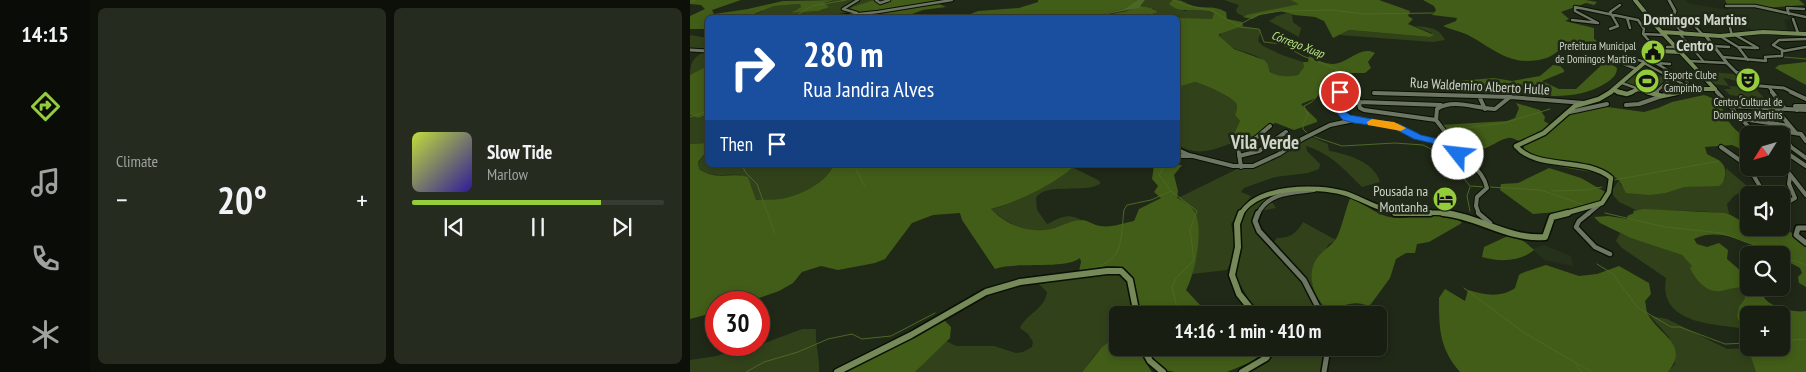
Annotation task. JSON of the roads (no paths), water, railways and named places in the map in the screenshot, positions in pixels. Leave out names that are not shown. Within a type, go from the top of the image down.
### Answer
[{"type":"main road","points":[[1635,0],[1664,34],[1682,50],[1689,61],[1715,89]]},
{"type":"main road","points":[[1664,34],[1681,33],[1720,36],[1763,32],[1806,34]]},
{"type":"main road","points":[[1250,306],[1233,281],[1232,268],[1238,249],[1236,224],[1249,202],[1256,196],[1277,191],[1316,190],[1340,192],[1392,212],[1404,214],[1447,213],[1482,225],[1520,234],[1545,237],[1548,232],[1549,220],[1552,217],[1602,203],[1611,185],[1611,178],[1605,171],[1545,160],[1516,148],[1518,143],[1544,133],[1575,106],[1599,99],[1613,90],[1658,51],[1682,50]]},
{"type":"main road","points":[[1613,90],[1627,94],[1636,88],[1662,96],[1692,89],[1715,89]]},
{"type":"main road","points":[[837,372],[930,325],[976,297],[999,287],[1020,282],[1107,271],[1121,271],[1130,280],[1135,306]]},
{"type":"main road","points":[[1147,356],[1150,361],[1163,372]]},
{"type":"main road","points":[[1242,372],[1267,356]]},
{"type":"street","points":[[855,14],[857,12],[844,10],[843,8],[858,0]]},
{"type":"street","points":[[876,0],[878,3],[889,0]]},
{"type":"street","points":[[847,15],[952,0]]},
{"type":"street","points":[[1669,0],[1675,11],[1672,20],[1704,62]]},
{"type":"street","points":[[1610,29],[1618,26],[1618,22],[1610,12],[1620,5]]},
{"type":"street","points":[[1726,6],[1763,8],[1806,17]]},
{"type":"street","points":[[1572,20],[1598,22],[1577,13],[1574,8],[1577,7],[1612,16],[1636,19],[1642,26],[1643,34],[1658,51]]},
{"type":"street","points":[[1789,14],[1787,8],[1804,9]]},
{"type":"street","points":[[1627,18],[1630,28]]},
{"type":"street","points":[[1793,19],[1798,33]]},
{"type":"street","points":[[1728,21],[1733,35],[1758,48],[1738,47]]},
{"type":"street","points":[[1708,24],[1693,24],[1748,84],[1786,88],[1806,99]]},
{"type":"street","points":[[1643,34],[1664,34]]},
{"type":"street","points":[[1720,36],[1738,47],[1748,60]]},
{"type":"street","points":[[1806,39],[1774,42],[1774,46],[1782,51],[1806,47]]},
{"type":"street","points":[[1667,46],[1677,47]]},
{"type":"street","points":[[1714,46],[1729,47]]},
{"type":"street","points":[[1682,50],[1693,49]]},
{"type":"street","points":[[690,50],[705,51]]},
{"type":"street","points":[[1723,57],[1766,61],[1765,57],[1782,56],[1782,51]]},
{"type":"street","points":[[1637,70],[1620,63],[1628,57],[1646,62],[1670,64]]},
{"type":"street","points":[[1689,61],[1728,63]]},
{"type":"street","points":[[1646,62],[1692,89]]},
{"type":"street","points":[[1656,63],[1678,75],[1688,84]]},
{"type":"street","points":[[1736,72],[1753,74]]},
{"type":"street","points":[[1654,94],[1670,77],[1702,75]]},
{"type":"street","points":[[1622,83],[1636,88]]},
{"type":"street","points":[[1769,87],[1784,109]]},
{"type":"street","points":[[1715,89],[1748,126]]},
{"type":"street","points":[[1354,120],[1343,114],[1336,95],[1340,92],[1356,93],[1359,96],[1361,109],[1364,110],[1436,120]]},
{"type":"street","name":"Rua Waldemiro Alberto Hulle","points":[[1374,93],[1510,97],[1585,103]]},
{"type":"street","points":[[1457,95],[1461,105]]},
{"type":"street","points":[[1479,96],[1485,110]]},
{"type":"street","points":[[1626,105],[1639,104],[1662,96]]},
{"type":"street","points":[[1360,102],[1461,105],[1485,110],[1497,108],[1510,97]]},
{"type":"street","points":[[1741,98],[1750,107]]},
{"type":"street","points":[[1564,114],[1579,108],[1607,104]]},
{"type":"street","points":[[1440,142],[1446,139],[1447,134],[1436,120],[1437,109],[1441,105]]},
{"type":"street","points":[[1730,106],[1796,110],[1805,108]]},
{"type":"street","points":[[1775,108],[1796,133]]},
{"type":"street","points":[[1775,124],[1767,115],[1781,115]]},
{"type":"street","points":[[1742,119],[1790,126]]},
{"type":"street","points":[[1180,151],[1240,167],[1253,166],[1274,157],[1302,139],[1330,125],[1354,120],[1390,124],[1418,137],[1440,142],[1458,154],[1482,175],[1488,184],[1476,200],[1478,214],[1488,222],[1520,234]]},
{"type":"street","points":[[1240,167],[1240,145],[1256,138],[1270,126]]},
{"type":"street","points":[[1239,156],[1251,154],[1265,148],[1286,132]]},
{"type":"street","points":[[1790,133],[1803,135],[1806,140]]},
{"type":"street","points":[[1790,146],[1805,156]]},
{"type":"street","points":[[1721,147],[1748,166],[1760,186]]},
{"type":"street","points":[[1790,155],[1806,166]]},
{"type":"street","points":[[1180,156],[1194,156]]},
{"type":"street","points":[[1790,176],[1806,195]]},
{"type":"street","points":[[1790,176],[1790,186]]},
{"type":"street","points":[[1790,186],[1795,198],[1790,201]]},
{"type":"street","points":[[1316,190],[1269,199],[1263,205],[1255,222],[1259,231],[1304,280],[1317,306]]},
{"type":"street","points":[[1602,203],[1579,221],[1576,228],[1595,247],[1610,254]]},
{"type":"street","points":[[1806,228],[1798,228],[1796,235],[1806,243]]},
{"type":"street","points":[[1324,372],[1327,356]]},
{"type":"waterway","points":[[690,2],[696,0]]},
{"type":"waterway","points":[[797,15],[812,6],[846,0]]},
{"type":"waterway","name":"Córrego Xuap","points":[[1174,0],[1184,5],[1211,10],[1240,27],[1259,29],[1264,42],[1282,44],[1303,56],[1342,71],[1313,101],[1304,106],[1308,115],[1303,124],[1303,129],[1308,134]]},
{"type":"waterway","points":[[1239,25],[1257,15],[1280,11],[1332,10],[1363,14],[1433,13]]},
{"type":"waterway","points":[[1784,57],[1806,59]]},
{"type":"waterway","points":[[1451,146],[1453,143],[1449,130],[1504,123],[1550,109]]},
{"type":"waterway","points":[[690,117],[705,112]]},
{"type":"waterway","name":"Córrego Xuap","points":[[1312,136],[1342,146],[1395,143],[1423,145],[1447,157],[1470,186]]},
{"type":"waterway","points":[[1440,152],[1448,148]]},
{"type":"waterway","points":[[1614,180],[1719,161]]},
{"type":"waterway","points":[[743,167],[757,184],[775,234]]},
{"type":"waterway","points":[[855,167],[865,187]]},
{"type":"waterway","points":[[1164,167],[1159,175],[1171,191]]},
{"type":"waterway","points":[[1471,186],[1484,187]]},
{"type":"waterway","points":[[1470,187],[1467,196],[1470,211]]},
{"type":"waterway","points":[[1490,187],[1541,190],[1584,205]]},
{"type":"waterway","points":[[1552,191],[1586,190],[1602,187]]},
{"type":"waterway","points":[[1022,279],[1074,273],[1101,266],[1111,260],[1117,252],[1124,210],[1127,205],[1151,200],[1171,191]]},
{"type":"waterway","points":[[1171,191],[1197,211],[1190,229],[1194,260],[1176,278],[1172,287],[1177,306]]},
{"type":"waterway","points":[[1605,213],[1665,227],[1722,233],[1756,246]]},
{"type":"waterway","points":[[1790,259],[1806,265]]},
{"type":"waterway","points":[[1597,264],[1613,274],[1637,307],[1671,327],[1680,327],[1725,344],[1740,343]]},
{"type":"waterway","points":[[1000,284],[1018,279]]},
{"type":"waterway","name":"Córrego Xuap","points":[[1464,288],[1526,334],[1592,372]]},
{"type":"waterway","points":[[746,372],[764,362],[798,352],[828,339],[852,334],[862,339],[891,336],[935,313]]},
{"type":"waterway","points":[[1790,340],[1806,339]]},
{"type":"waterway","name":"Córrego Xuap","points":[[1576,365],[1582,372]]},
{"type":"place","name":"Prefeitura Municipal de Domingos Martins","points":[[1653,52]]},
{"type":"place","name":"Centro Cultural de Domingos Martins","points":[[1748,80]]},
{"type":"place","name":"Esporte Clube Campinho","points":[[1647,81]]},
{"type":"place","name":"Pousada na Montanha","points":[[1445,199]]},
{"type":"district","name":"Domingos Martins","points":[[1695,19]]},
{"type":"district","name":"Centro","points":[[1695,45]]},
{"type":"district","name":"Vila Verde","points":[[1265,142]]}]
